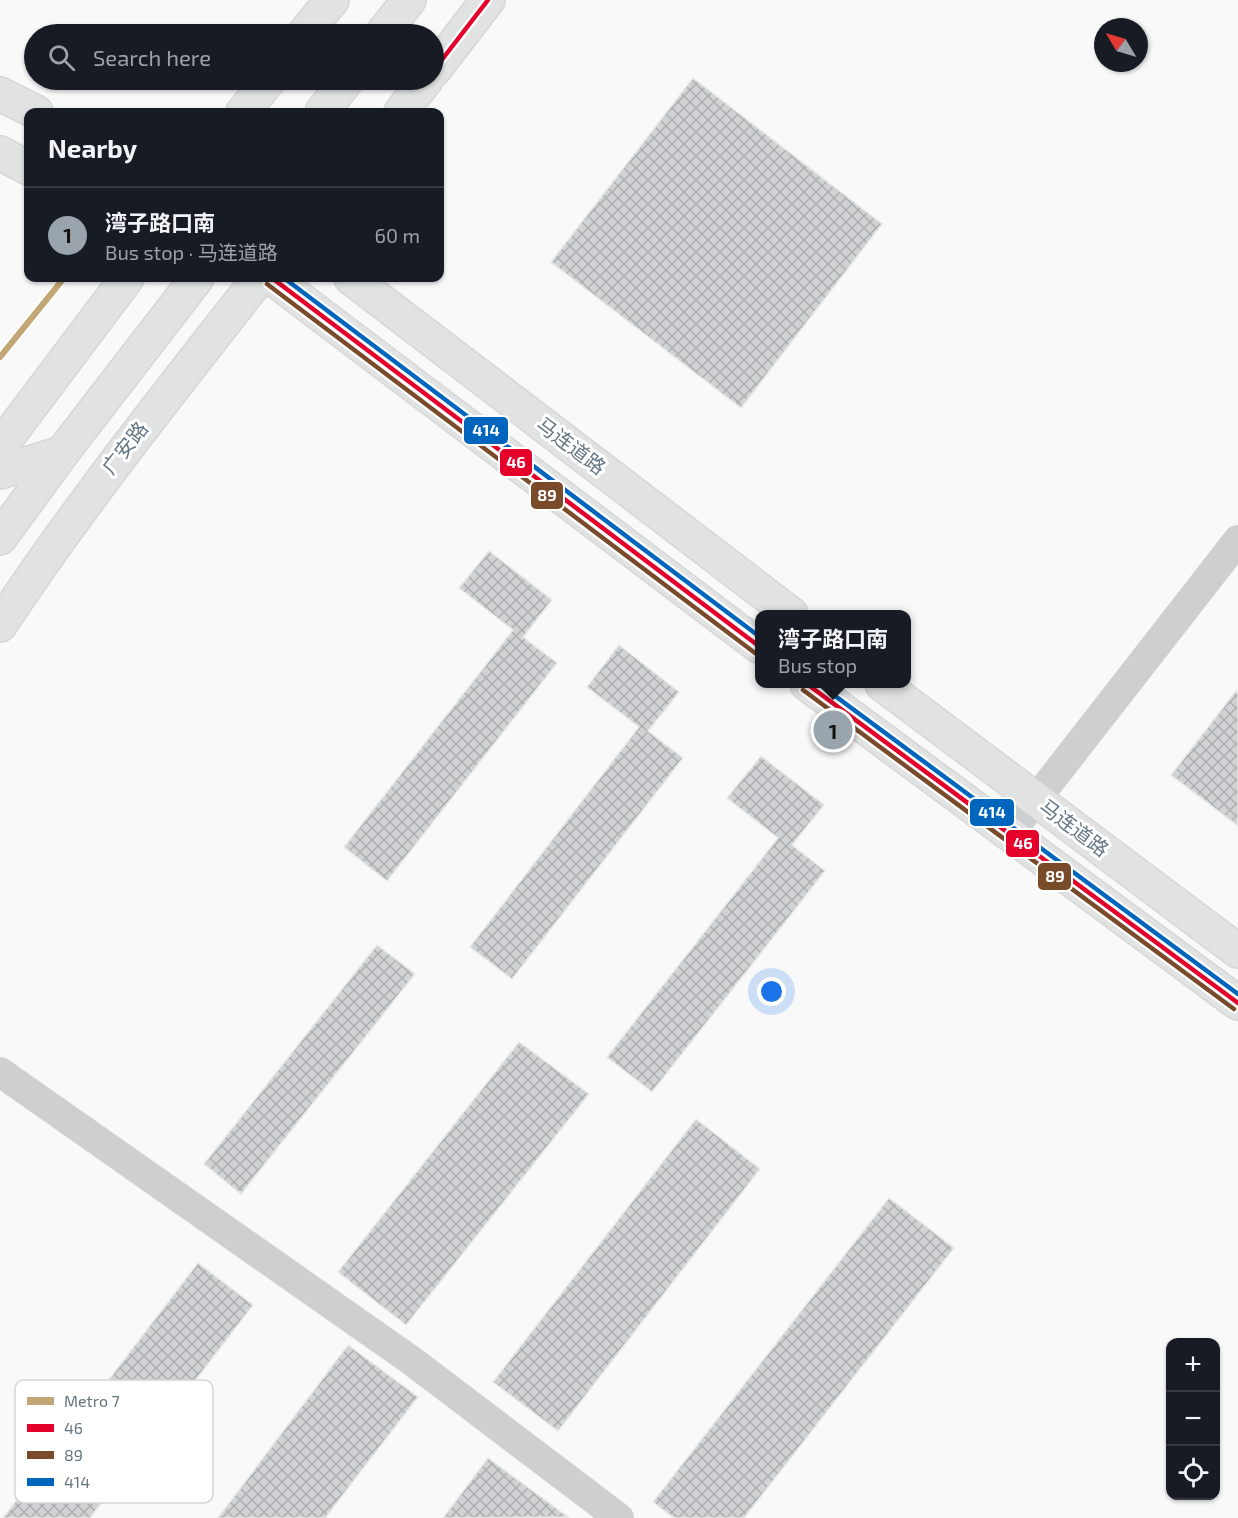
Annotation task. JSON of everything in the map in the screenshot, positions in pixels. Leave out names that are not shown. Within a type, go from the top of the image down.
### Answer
[{"type":"main road","points":[[312,24],[332,0]]},
{"type":"main road","points":[[390,24],[409,0]]},
{"type":"main road","points":[[444,57],[488,0]]},
{"type":"main road","points":[[246,108],[261,90]]},
{"type":"main road","points":[[325,108],[339,90]]},
{"type":"main road","points":[[404,108],[418,90]]},
{"type":"main road","points":[[0,94],[28,108]]},
{"type":"main road","points":[[0,153],[24,166]]},
{"type":"main road","points":[[0,447],[124,282]]},
{"type":"main road","points":[[0,538],[194,282]]},
{"type":"main road","name":"广安路","points":[[0,625],[45,557],[103,477],[256,282]]},
{"type":"main road","points":[[277,282],[755,644]]},
{"type":"main road","name":"马连道路","points":[[356,282],[784,610]]},
{"type":"main road","points":[[0,472],[63,453]]},
{"type":"main road","points":[[812,688],[1238,1003]]},
{"type":"main road","name":"马连道路","points":[[887,688],[1238,951]]},
{"type":"street","points":[[1009,834],[1238,540]]},
{"type":"street","points":[[0,1072],[412,1361],[619,1518]]},
{"type":"building","points":[[693,78],[882,224],[741,408],[551,262]]},
{"type":"building","points":[[489,551],[552,600],[523,637],[557,663],[387,881],[344,847],[513,630],[459,588]]},
{"type":"building","points":[[619,645],[679,692],[648,731],[683,758],[512,979],[470,947],[639,727],[587,687]]},
{"type":"building","points":[[1236,691],[1238,693],[1238,826],[1171,775]]},
{"type":"building","points":[[761,756],[824,805],[792,845],[825,871],[652,1092],[607,1057],[778,838],[727,798]]},
{"type":"building","points":[[377,945],[415,974],[241,1194],[204,1164]]},
{"type":"building","points":[[519,1042],[589,1094],[406,1325],[338,1272]]},
{"type":"building","points":[[696,1119],[760,1169],[558,1431],[493,1382]]},
{"type":"building","points":[[889,1198],[954,1248],[744,1518],[674,1518],[653,1502]]},
{"type":"building","points":[[198,1263],[253,1305],[196,1380],[109,1380]]},
{"type":"building","points":[[348,1345],[418,1397],[325,1518],[218,1518]]},
{"type":"building","points":[[488,1458],[568,1517],[443,1518]]},
{"type":"building","points":[[15,1502],[101,1503],[90,1518],[3,1518]]},
{"type":"metro line","name":"7","points":[[0,357],[61,282]]},
{"type":"transit line","name":"46","points":[[444,57],[488,0]]},
{"type":"transit line","name":"46","points":[[277,282],[755,643]]},
{"type":"transit line","name":"414","points":[[289,282],[755,633]]},
{"type":"transit line","name":"89","points":[[267,284],[755,653]]},
{"type":"transit line","name":"46","points":[[812,688],[1238,1003]]},
{"type":"transit line","name":"414","points":[[824,688],[1238,994]]},
{"type":"transit line","name":"89","points":[[803,690],[1234,1009]]},
{"type":"place","name":"湾子路口南","points":[[833,730]]}]
